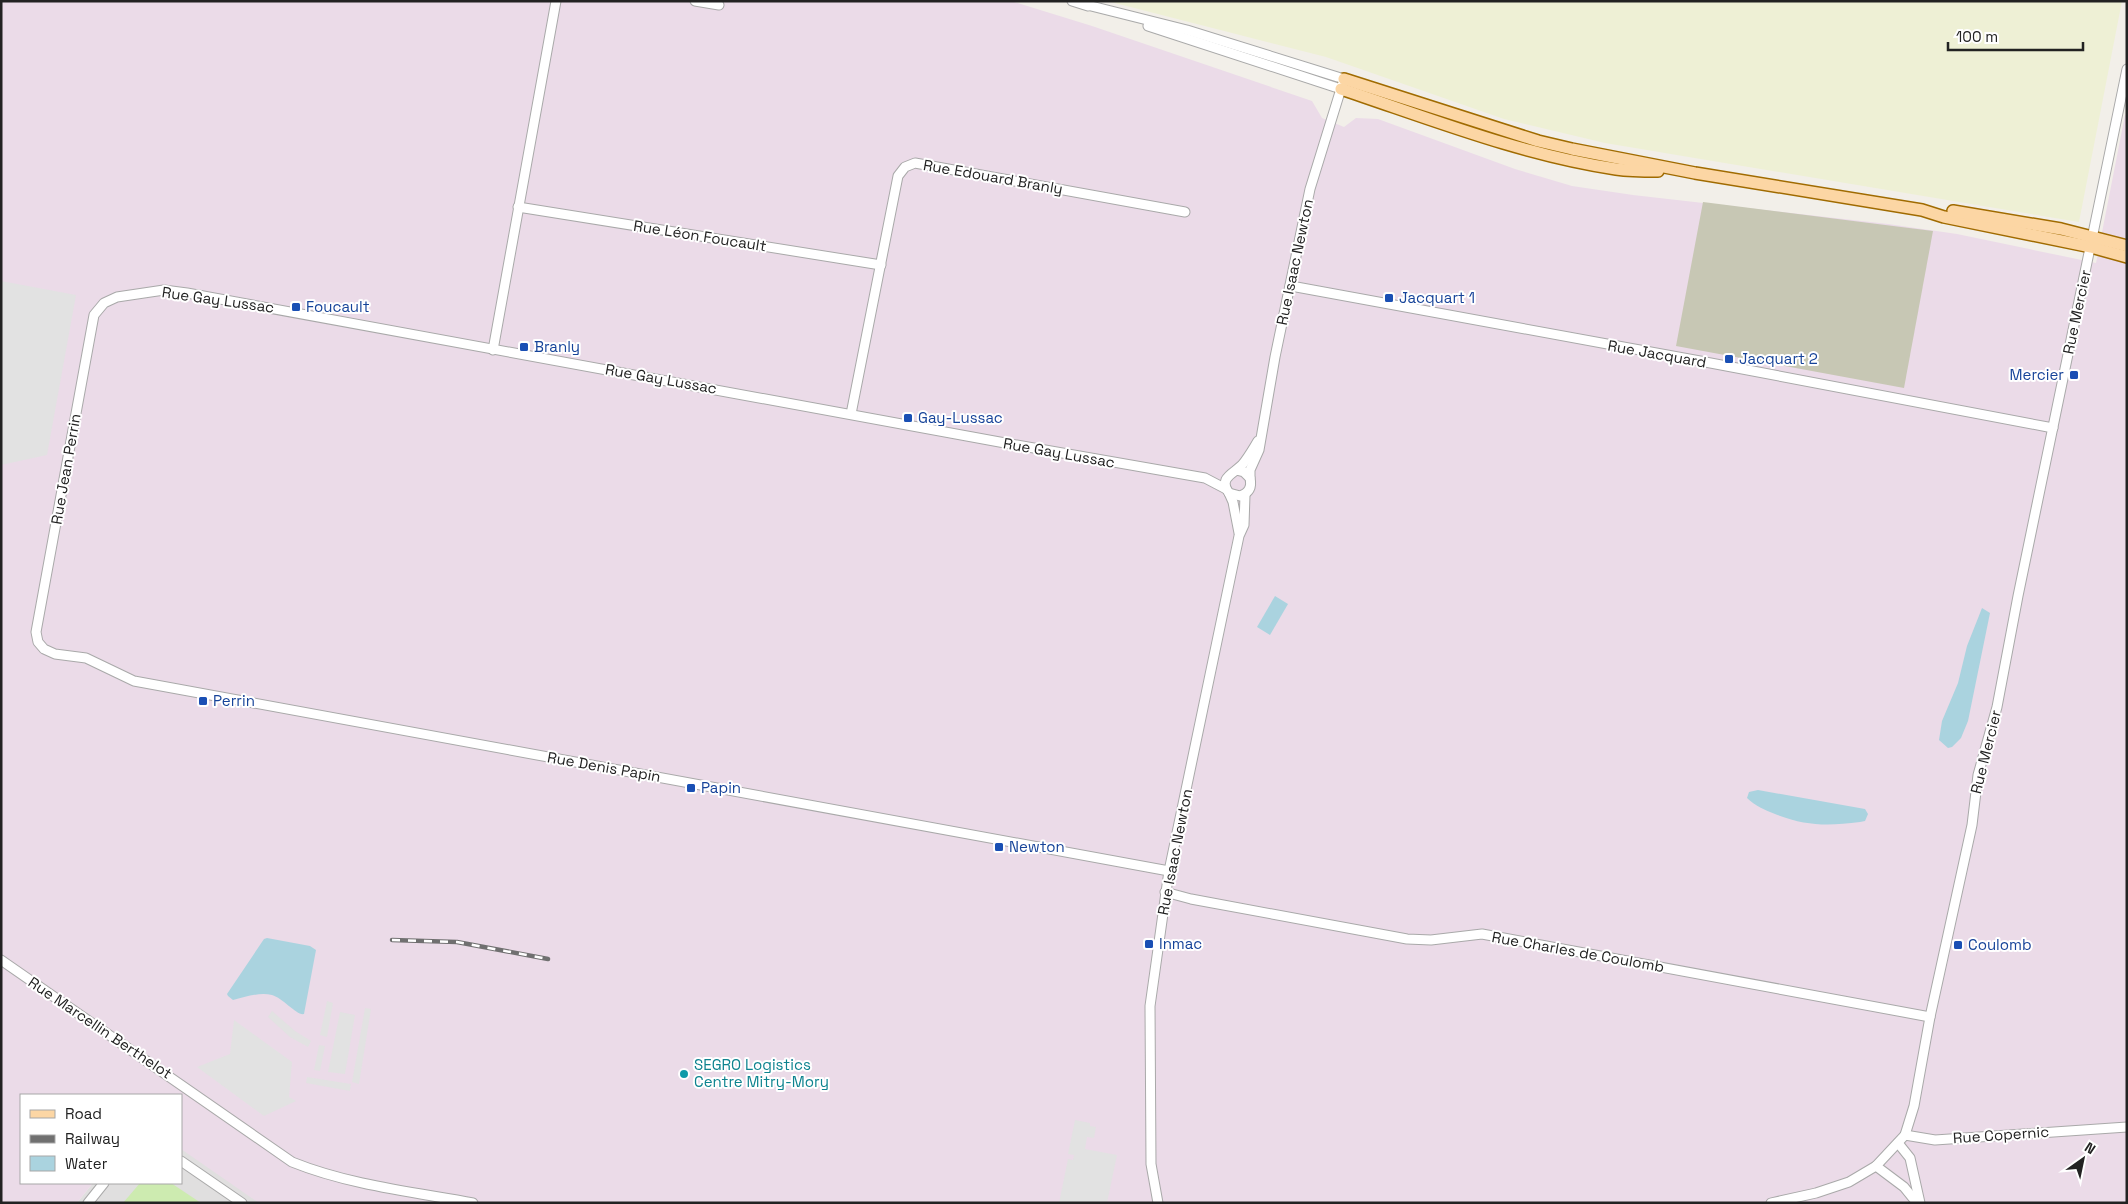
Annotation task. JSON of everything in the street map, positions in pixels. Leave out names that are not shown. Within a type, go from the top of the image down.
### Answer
[{"type":"main road","points":[[1342,84],[1516,146],[1572,161],[1618,170],[1695,172],[1922,210],[1937,209],[1978,215],[2092,241],[2127,246]]},
{"type":"main road","points":[[2092,241],[2127,257]]},
{"type":"street","points":[[493,350],[556,1]]},
{"type":"street","points":[[695,1],[719,5]]},
{"type":"street","points":[[1072,1],[1342,84]]},
{"type":"street","name":"Rue Mercier","points":[[1771,1203],[1816,1193],[1850,1182],[1876,1166],[1905,1135],[1914,1106],[1930,1017],[1972,826],[1977,780],[1997,707],[2127,69]]},
{"type":"street","name":"Rue Isaac Newton","points":[[1250,478],[1250,470],[1259,450],[1260,437],[1310,189],[1342,84]]},
{"type":"street","name":"Rue Edouard Branly","points":[[851,414],[898,176],[905,167],[915,163],[1184,212]]},
{"type":"street","name":"Rue Léon Foucault","points":[[518,207],[881,265]]},
{"type":"street","name":"Rue Jacquard","points":[[1291,286],[2053,428]]},
{"type":"street","name":"Rue Gay Lussac","points":[[117,297],[164,290],[179,292],[1205,478],[1228,491]]},
{"type":"street","name":"Rue Jean Perrin","points":[[44,649],[38,642],[36,632],[94,315],[104,303],[117,297]]},
{"type":"street","name":"Rue Isaac Newton","points":[[1232,473],[1242,465],[1260,437]]},
{"type":"street","points":[[1244,472],[1250,478],[1250,488],[1245,495],[1237,496],[1228,491],[1225,483],[1232,473],[1244,472]]},
{"type":"street","name":"Rue Gay Lussac","points":[[1205,478],[1232,473]]},
{"type":"street","name":"Rue Isaac Newton","points":[[1228,491],[1238,522],[1239,536]]},
{"type":"street","name":"Rue Isaac Newton","points":[[1158,1203],[1151,1164],[1150,1006],[1165,892],[1239,536],[1244,525],[1245,495]]},
{"type":"street","name":"Rue Denis Papin","points":[[44,649],[55,654],[86,658],[134,681],[1169,871]]},
{"type":"street","name":"Rue Charles de Coulomb","points":[[1165,892],[1191,899],[1407,939],[1431,940],[1482,934],[1930,1017]]},
{"type":"street","name":"Rue Marcellin Berthelot","points":[[1,960],[292,1162],[339,1178],[473,1203]]},
{"type":"street","name":"Rue Copernic","points":[[1905,1135],[1935,1140],[2127,1127]]},
{"type":"street","points":[[1898,1143],[1910,1158],[1919,1203]]},
{"type":"street","points":[[182,1162],[242,1203]]},
{"type":"street","points":[[1876,1166],[1904,1187],[1919,1203]]},
{"type":"street","points":[[88,1203],[103,1184]]},
{"type":"shaded area","points":[[1,1],[1011,1],[1092,26],[1312,101],[1322,118],[1344,127],[1356,118],[1378,119],[1515,169],[1572,186],[1957,234],[2096,263],[2125,115],[2127,116],[2127,1203],[259,1203],[182,1150],[182,1094],[20,1094],[20,1184],[92,1184],[77,1203],[1,1203]]},
{"type":"shaded area","points":[[1107,1],[2122,1],[2079,222],[1605,143],[1504,119],[1326,57]]},
{"type":"shaded area","points":[[1703,202],[1933,231],[1904,388],[1676,346]]},
{"type":"shaded area","points":[[1,281],[76,295],[47,455],[1,465]]},
{"type":"shaded area","points":[[327,1001],[333,1003],[327,1037],[320,1035]]},
{"type":"shaded area","points":[[365,1008],[371,1009],[359,1084],[352,1082]]},
{"type":"shaded area","points":[[272,1011],[295,1031],[311,1041],[308,1047],[290,1037],[268,1017]]},
{"type":"shaded area","points":[[340,1012],[355,1015],[345,1074],[328,1072]]},
{"type":"shaded area","points":[[234,1020],[292,1062],[289,1097],[296,1101],[264,1116],[197,1067],[230,1054]]},
{"type":"shaded area","points":[[319,1045],[325,1046],[320,1071],[314,1070]]},
{"type":"shaded area","points":[[307,1077],[351,1084],[350,1091],[306,1083]]},
{"type":"shaded area","points":[[182,1105],[328,1203],[77,1203],[92,1184],[182,1184]]},
{"type":"shaded area","points":[[1075,1120],[1090,1123],[1090,1126],[1096,1127],[1094,1138],[1087,1137],[1085,1149],[1117,1155],[1107,1203],[1059,1203],[1068,1159],[1073,1160],[1074,1155],[1068,1154]]},
{"type":"green space","points":[[139,1184],[172,1184],[201,1203],[123,1203]]},
{"type":"water","points":[[1275,596],[1288,604],[1270,635],[1257,627]]},
{"type":"water","points":[[1982,608],[1990,613],[1968,721],[1961,738],[1952,747],[1948,748],[1939,740],[1942,721],[1958,683],[1967,646]]},
{"type":"water","points":[[1758,790],[1865,809],[1868,814],[1865,821],[1848,823],[1817,824],[1797,821],[1764,809],[1747,798],[1749,792]]},
{"type":"water","points":[[264,939],[310,946],[316,950],[304,1014],[301,1014],[272,995],[257,994],[233,1000],[227,994]]},
{"type":"railway","points":[[392,940],[457,942],[548,959]]},
{"type":"place","name":"Jacquart 1","points":[[1389,298]]},
{"type":"place","name":"Foucault","points":[[296,307]]},
{"type":"place","name":"Branly","points":[[524,347]]},
{"type":"place","name":"Jacquart 2","points":[[1729,359]]},
{"type":"place","name":"Mercier","points":[[2074,375]]},
{"type":"place","name":"Gay-Lussac","points":[[908,418]]},
{"type":"place","name":"Perrin","points":[[203,701]]},
{"type":"place","name":"Papin","points":[[691,788]]},
{"type":"place","name":"Newton","points":[[999,847]]},
{"type":"place","name":"Inmac","points":[[1149,944]]},
{"type":"place","name":"Coulomb","points":[[1958,945]]},
{"type":"place","name":"SEGRO Logistics Centre Mitry-Mory","points":[[684,1074]]}]
